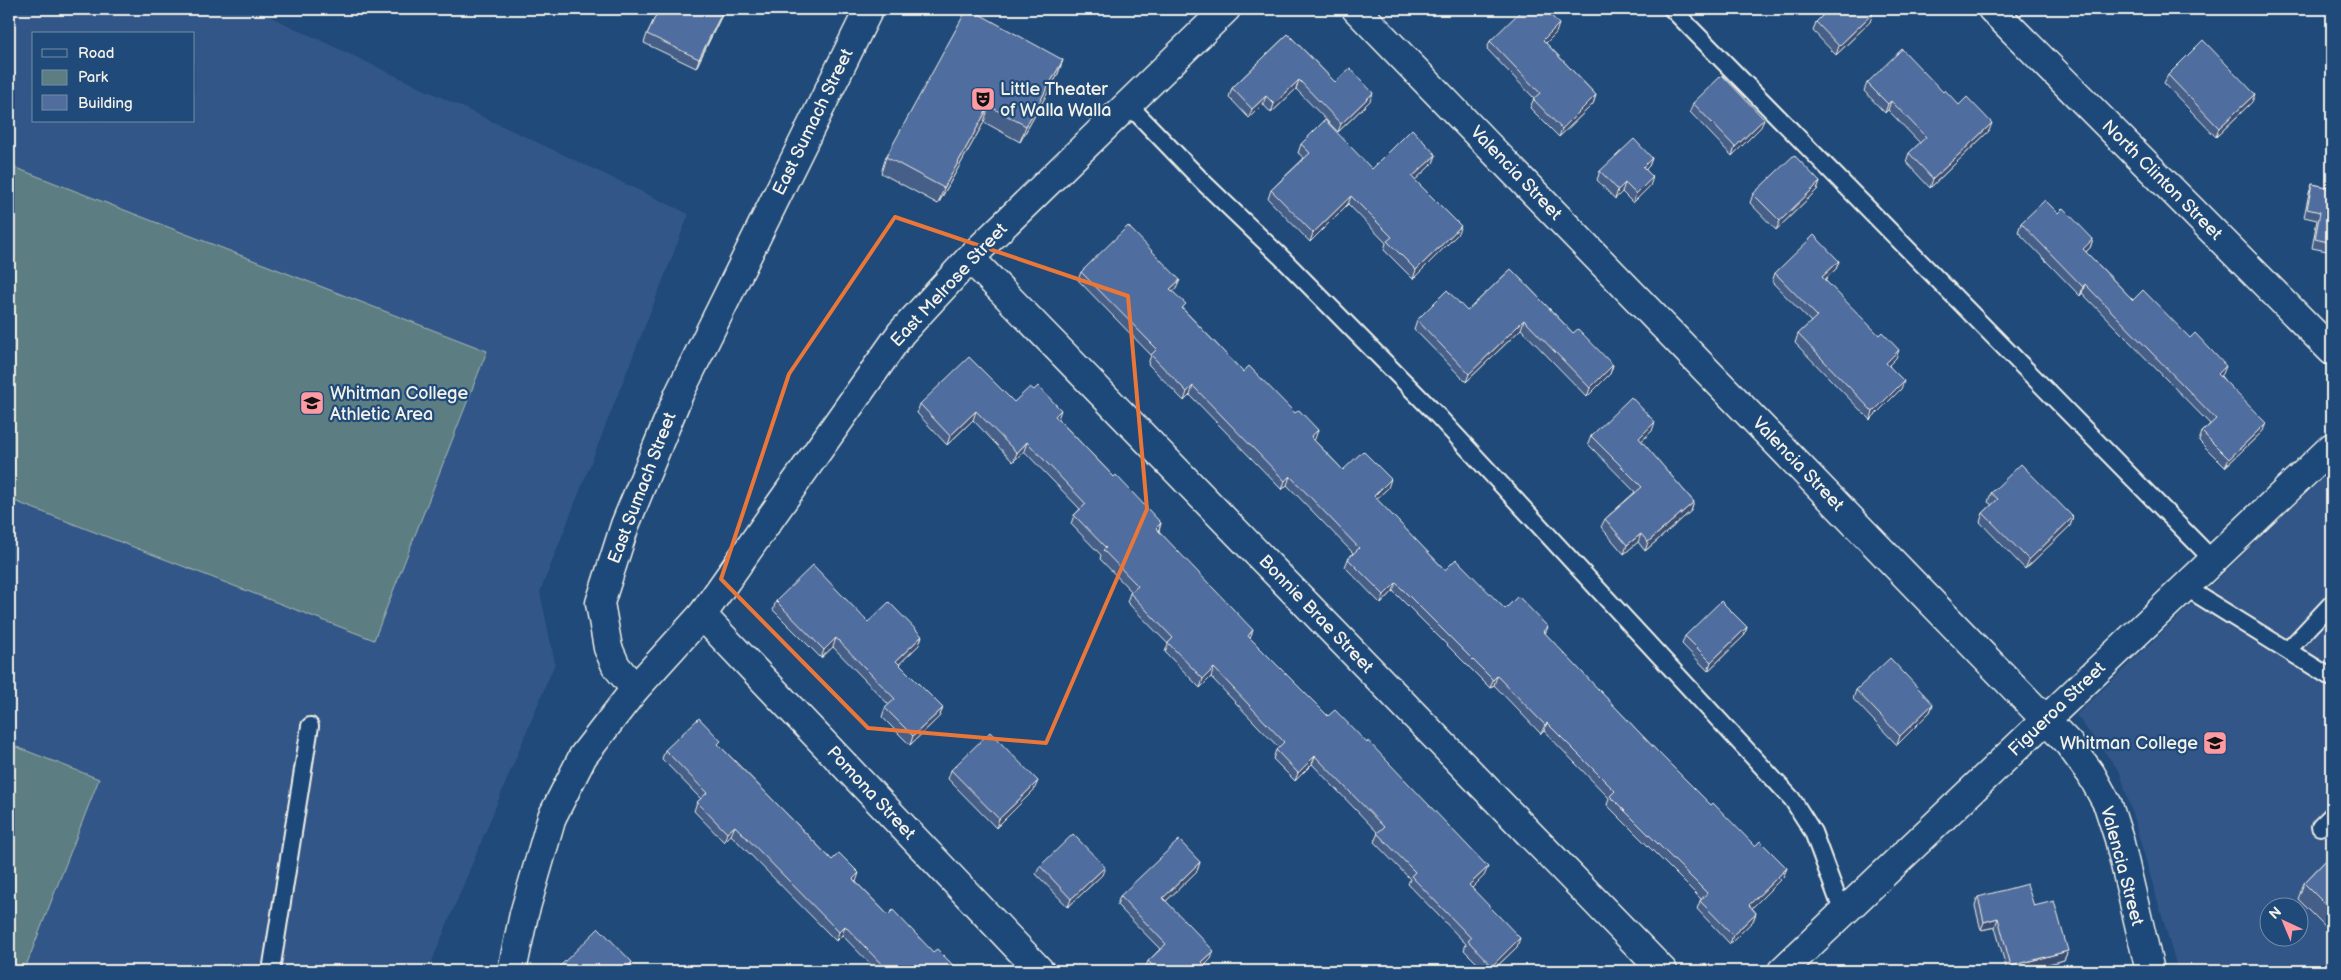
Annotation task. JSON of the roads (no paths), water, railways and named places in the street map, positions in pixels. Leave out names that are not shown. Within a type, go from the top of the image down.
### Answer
[{"type":"street","name":"East Sumach Street","points":[[635,689],[616,666],[608,648],[600,603],[625,524],[679,394],[869,9]]},
{"type":"street","name":"East Melrose Street","points":[[635,689],[702,614],[901,333],[970,258],[1127,103],[1226,9]]},
{"type":"street","name":"Valencia Street","points":[[1356,9],[2069,744],[2091,774],[2108,806],[2118,839],[2150,971]]},
{"type":"street","name":"North Clinton Street","points":[[1992,9],[2332,351]]},
{"type":"street","name":"Bonnie Brae Street","points":[[970,258],[1663,971]]},
{"type":"street","name":"Figueroa Street","points":[[1782,971],[2332,447]]},
{"type":"street","name":"Pomona Street","points":[[702,614],[1040,971]]},
{"type":"street","points":[[512,971],[524,914],[552,817],[583,756],[635,689]]},
{"type":"lane","points":[[1672,9],[2213,560]]},
{"type":"lane","points":[[1127,103],[1204,183],[1280,256],[1436,414],[1792,799],[1813,832],[1843,913]]},
{"type":"lane","points":[[2185,587],[2289,649],[2332,678]]},
{"type":"lane","points":[[2289,649],[2332,603]]},
{"type":"lane","points":[[271,971],[310,726]]},
{"type":"lane","points":[[2320,827],[2332,815]]},
{"type":"place","name":"Little Theater of Walla Walla","points":[[983,99]]},
{"type":"place","name":"Whitman College Athletic Area","points":[[312,403]]},
{"type":"place","name":"Whitman College","points":[[2215,743]]}]
